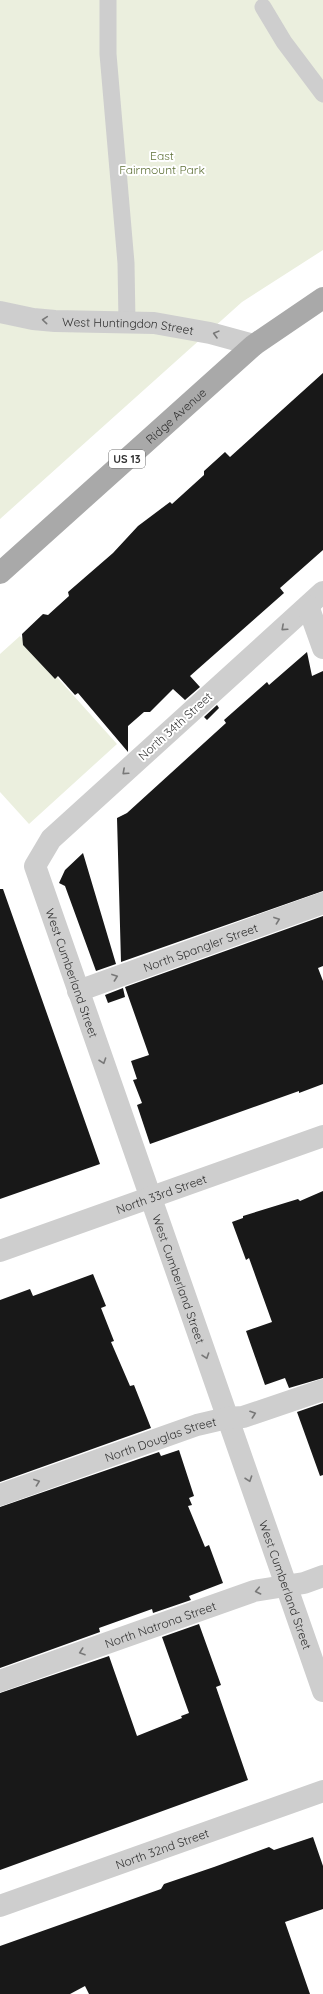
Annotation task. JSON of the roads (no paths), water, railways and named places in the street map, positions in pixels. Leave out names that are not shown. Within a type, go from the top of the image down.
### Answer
[{"type":"main road","name":"Ridge Avenue","points":[[0,573],[254,345],[323,298]]},
{"type":"street","name":"West Huntingdon Street","points":[[0,312],[34,319],[56,321],[127,322],[184,327],[254,345]]},
{"type":"street","points":[[316,599],[323,648]]},
{"type":"street","name":"North 34th Street","points":[[35,866],[51,839],[316,599]]},
{"type":"street","name":"West Cumberland Street","points":[[35,866],[323,1691]]},
{"type":"street","name":"North Spangler Street","points":[[78,991],[323,903]]},
{"type":"street","name":"North 33rd Street","points":[[0,1251],[323,1136]]},
{"type":"street","name":"North Douglas Street","points":[[0,1495],[197,1425],[228,1418],[243,1417],[323,1390]]},
{"type":"street","name":"North Natrona Street","points":[[0,1681],[254,1592],[304,1583],[323,1576]]},
{"type":"street","name":"North 32nd Street","points":[[0,1906],[323,1790]]},
{"type":"lane","points":[[108,0],[108,54],[126,263],[127,322]]},
{"type":"lane","points":[[263,7],[284,42],[323,94]]},
{"type":"park label","name":"East Fairmount Park","points":[[162,162]]}]
